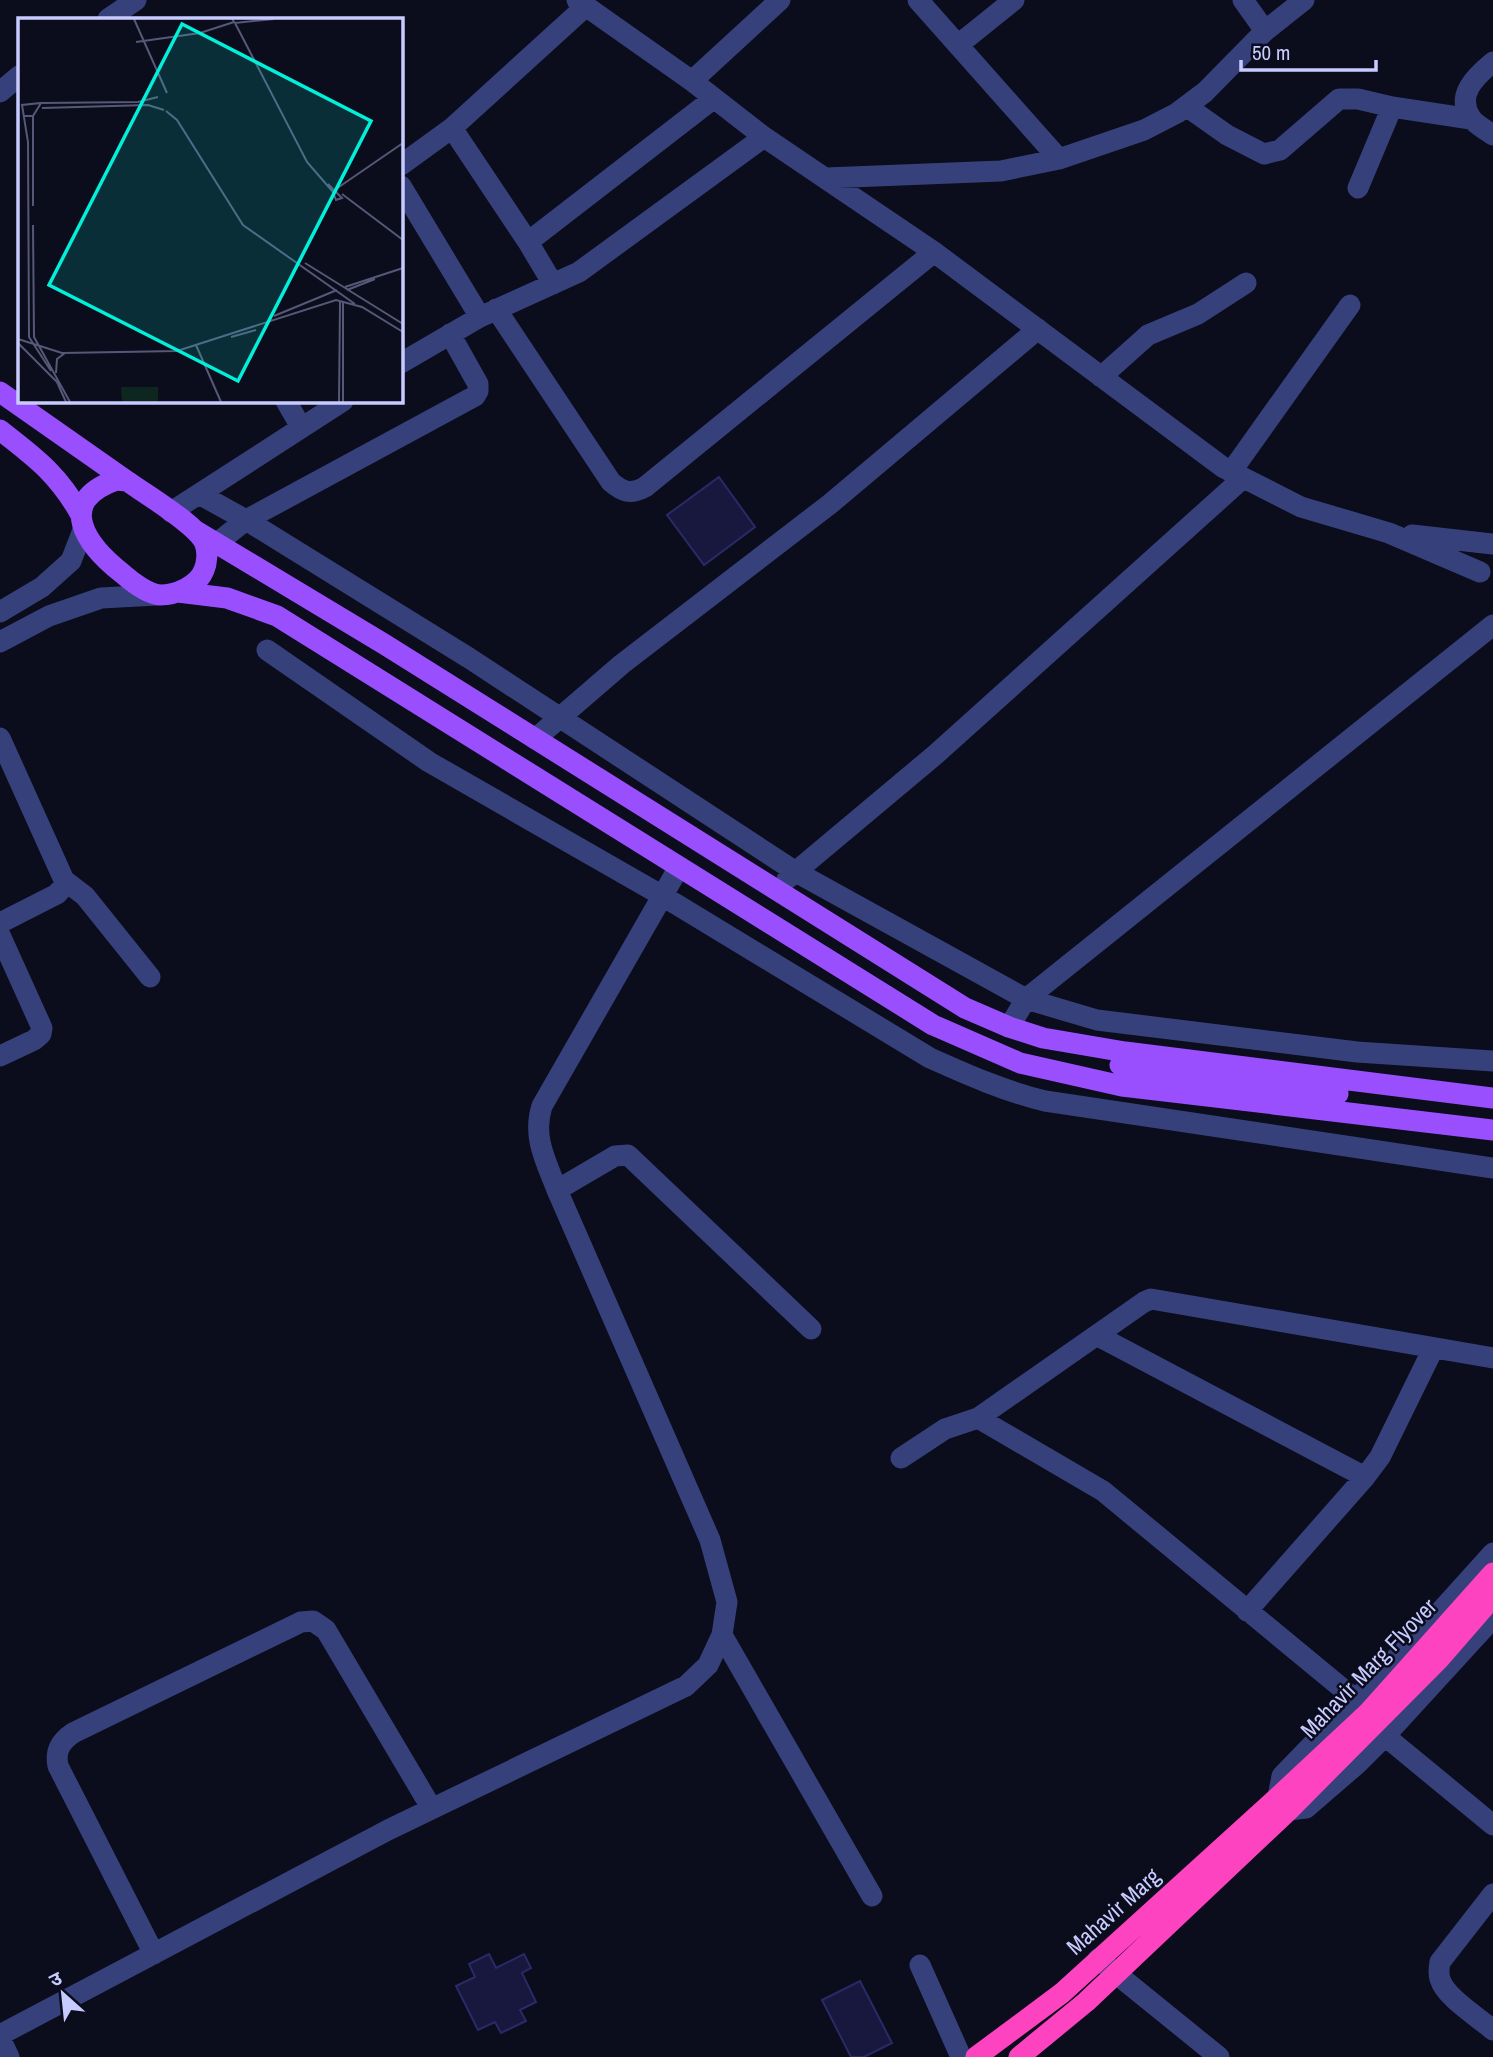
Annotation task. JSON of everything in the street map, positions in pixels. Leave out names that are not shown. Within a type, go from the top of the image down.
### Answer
[{"type":"highway","name":"Mahavir Marg Flyover","points":[[1300,1787],[1493,1573]]},
{"type":"highway","name":"Mahavir Marg Flyover","points":[[1284,1803],[1439,1659],[1493,1597]]},
{"type":"highway","name":"Mahavir Marg","points":[[976,2057],[1062,1993],[1098,1959],[1284,1803]]},
{"type":"highway","name":"Mahavir Marg","points":[[1019,2057],[1116,1974],[1284,1803]]},
{"type":"main road","points":[[0,392],[196,531],[396,651],[965,1008],[1043,1038],[1125,1052],[1493,1098]]},
{"type":"main road","points":[[0,430],[40,461],[67,489],[91,545],[131,581],[168,593],[227,598],[276,616],[933,1025],[1020,1063],[1122,1086],[1493,1130]]},
{"type":"main road","points":[[82,522],[85,503],[95,489],[116,480],[127,481]]},
{"type":"main road","points":[[168,593],[193,584],[203,574],[207,561],[205,544],[196,531]]},
{"type":"main road","points":[[1043,1038],[1054,1049],[1069,1054],[1178,1075],[1493,1110]]},
{"type":"street","points":[[109,18],[136,0]]},
{"type":"street","points":[[918,0],[1059,159]]},
{"type":"street","points":[[958,45],[1014,0]]},
{"type":"street","points":[[1243,0],[1265,31]]},
{"type":"street","points":[[826,178],[1001,171],[1059,159],[1144,130],[1205,92],[1265,31],[1304,0]]},
{"type":"street","points":[[402,164],[452,128],[581,3],[692,80],[764,137],[934,252],[1237,476],[1301,507],[1389,533],[1487,579]]},
{"type":"street","points":[[692,80],[768,4]]},
{"type":"street","points":[[1471,119],[1466,106],[1469,85],[1493,62]]},
{"type":"street","points":[[0,85],[18,76]]},
{"type":"street","points":[[0,92],[18,77]]},
{"type":"street","points":[[528,242],[713,99]]},
{"type":"street","points":[[1186,106],[1227,135],[1264,153],[1280,150],[1339,99],[1358,99],[1471,119],[1493,135]]},
{"type":"street","points":[[1358,188],[1392,107]]},
{"type":"street","points":[[452,128],[553,284]]},
{"type":"street","points":[[402,362],[488,313],[553,284],[601,258],[764,137]]},
{"type":"street","points":[[402,187],[488,313],[611,481],[622,491],[633,493],[645,487],[934,252]]},
{"type":"street","points":[[1101,377],[1148,335],[1198,314],[1246,283]]},
{"type":"street","points":[[774,889],[935,755],[1237,476],[1350,305]]},
{"type":"street","points":[[535,738],[622,664],[830,504],[1038,329]]},
{"type":"street","points":[[216,543],[246,520],[475,396],[478,384],[450,334]]},
{"type":"street","points":[[287,402],[302,428]]},
{"type":"street","points":[[171,512],[341,402]]},
{"type":"street","points":[[199,494],[246,520],[469,658],[796,872],[1026,999],[1097,1020],[1357,1052],[1493,1061]]},
{"type":"street","points":[[0,612],[42,587],[71,561],[82,522]]},
{"type":"street","points":[[1389,533],[1492,542]]},
{"type":"street","points":[[1487,579],[1482,551],[1492,542]]},
{"type":"street","points":[[0,642],[49,616],[101,598],[168,593]]},
{"type":"street","points":[[1009,1027],[1026,999],[1493,625]]},
{"type":"street","points":[[267,650],[429,762],[662,895],[930,1058],[1015,1094],[1045,1101],[1493,1168]]},
{"type":"street","points":[[0,737],[64,880],[64,886],[57,894],[0,923]]},
{"type":"street","points":[[9,2057],[0,2037],[432,1809],[686,1686],[708,1665],[722,1635],[727,1602],[710,1540],[557,1190],[539,1146],[537,1120],[542,1106],[679,867]]},
{"type":"street","points":[[64,880],[85,896],[150,977]]},
{"type":"street","points":[[0,935],[40,1019],[41,1028],[41,1034],[34,1040],[0,1056]]},
{"type":"street","points":[[557,1190],[615,1156],[628,1155],[811,1329]]},
{"type":"street","points":[[901,1458],[945,1429],[978,1418],[1144,1302],[1157,1299],[1493,1358]]},
{"type":"street","points":[[1098,1336],[1365,1478]]},
{"type":"street","points":[[1247,1611],[1365,1478],[1380,1457],[1433,1349]]},
{"type":"street","points":[[978,1418],[1103,1491],[1356,1699]]},
{"type":"street","points":[[1493,1553],[1428,1625],[1282,1776],[1284,1803],[1306,1808],[1385,1736],[1493,1618]]},
{"type":"street","points":[[154,1954],[58,1766],[56,1756],[59,1747],[64,1739],[73,1733],[301,1622],[313,1621],[326,1630],[432,1809]]},
{"type":"street","points":[[722,1635],[872,1896]]},
{"type":"street","points":[[1385,1736],[1493,1825]]},
{"type":"street","points":[[1493,1894],[1440,1962],[1438,1976],[1453,1997],[1493,2029]]},
{"type":"street","points":[[1098,1959],[1219,2057]]},
{"type":"street","points":[[920,1965],[961,2057]]},
{"type":"building","points":[[719,477],[755,527],[704,565],[667,515]]},
{"type":"building","points":[[489,1954],[496,1968],[524,1954],[531,1968],[522,1973],[536,2002],[520,2010],[526,2021],[501,2033],[495,2022],[478,2030],[456,1986],[475,1977],[469,1964]]},
{"type":"building","points":[[860,1981],[892,2043],[864,2057],[851,2057],[822,2000]]}]
